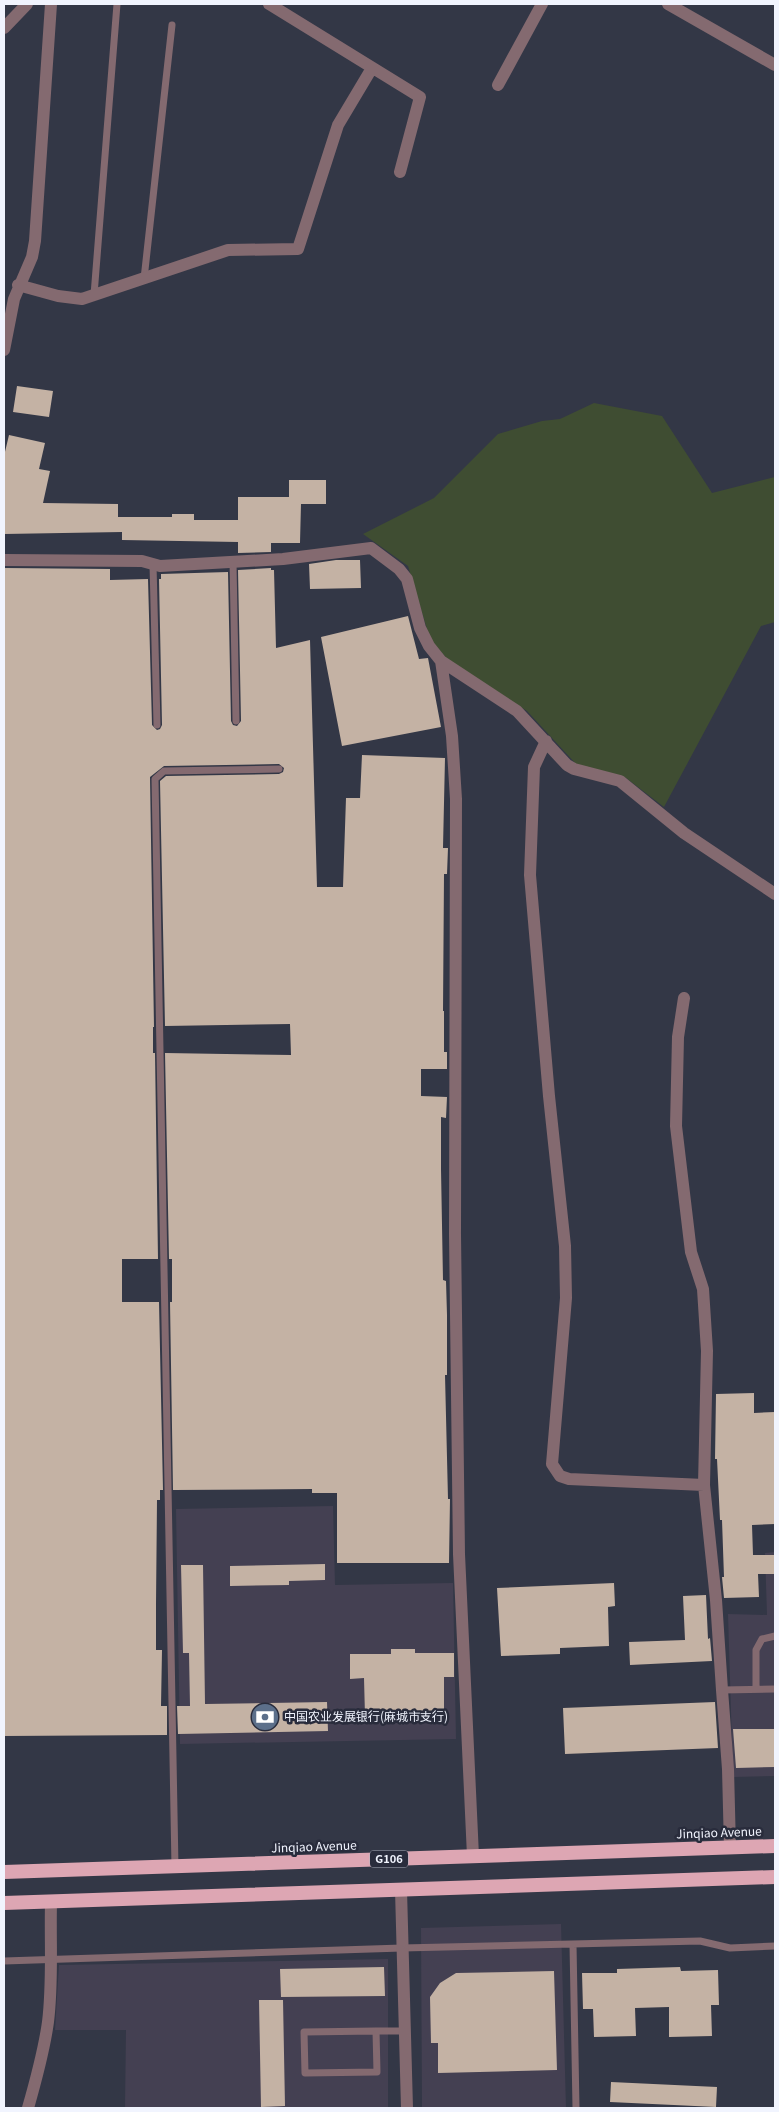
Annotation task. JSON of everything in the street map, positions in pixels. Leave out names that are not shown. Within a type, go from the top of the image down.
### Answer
[{"type":"highway","name":"Jinqiao Avenue","points":[[4,1872],[775,1846]]},
{"type":"highway","points":[[4,1904],[775,1877]]},
{"type":"street","points":[[4,28],[27,4]]},
{"type":"street","points":[[4,350],[14,299],[18,285],[32,257],[35,241],[51,4]]},
{"type":"street","points":[[269,4],[420,97],[400,172]]},
{"type":"street","points":[[498,85],[542,4]]},
{"type":"street","points":[[668,4],[775,65]]},
{"type":"street","points":[[18,285],[58,296],[82,299],[228,250],[298,249],[338,125],[372,68]]},
{"type":"street","points":[[4,560],[142,561],[160,566],[283,559],[371,548],[399,569],[407,579],[420,628],[429,646],[441,661],[517,711],[567,766],[620,781],[684,833],[775,894]]},
{"type":"street","points":[[441,661],[452,736],[456,799],[455,1234],[459,1554],[473,1856]]},
{"type":"street","points":[[546,741],[534,767],[530,875],[548,1096],[565,1246],[566,1298],[552,1464],[560,1476],[569,1479],[704,1485]]},
{"type":"street","points":[[684,998],[678,1037],[676,1126],[691,1252],[703,1289],[707,1351],[704,1485],[716,1600],[728,1768],[730,1848]]},
{"type":"street","points":[[401,1890],[407,2108]]},
{"type":"street","points":[[28,2108],[39,2069],[48,2023],[51,1902]]},
{"type":"lane","points":[[94,295],[117,4]]},
{"type":"lane","points":[[144,279],[172,25]]},
{"type":"lane","points":[[234,562],[236,721]]},
{"type":"lane","points":[[153,564],[157,725]]},
{"type":"lane","points":[[175,1866],[155,779],[164,771],[279,769]]},
{"type":"lane","points":[[756,1689],[756,1650],[762,1639],[775,1636]]},
{"type":"lane","points":[[722,1690],[775,1689]]},
{"type":"lane","points":[[4,1961],[402,1948],[700,1941],[730,1948],[775,1946]]},
{"type":"lane","points":[[573,1944],[576,2108]]},
{"type":"lane","points":[[376,2031],[376,2072],[305,2073],[304,2032],[376,2031],[405,2031]]},
{"type":"shaded area","points":[[333,1506],[335,1585],[453,1583],[456,1739],[180,1744],[176,1509]]},
{"type":"shaded area","points":[[775,1552],[775,1776],[733,1777],[728,1614],[767,1615],[765,1553]]},
{"type":"shaded area","points":[[561,1924],[566,2108],[422,2107],[421,1928]]},
{"type":"shaded area","points":[[388,1959],[388,2108],[125,2108],[126,2030],[55,2030],[59,1965]]},
{"type":"green space","points":[[594,403],[662,416],[712,493],[775,477],[775,622],[761,626],[664,807],[626,778],[576,764],[527,711],[447,659],[430,639],[408,566],[363,534],[434,498],[498,434],[542,421],[560,419]]},
{"type":"building","points":[[17,386],[53,391],[49,417],[13,412]]},
{"type":"building","points":[[9,435],[45,443],[39,469],[50,471],[43,503],[118,504],[118,517],[172,517],[172,514],[194,514],[194,520],[238,520],[238,497],[289,497],[289,480],[326,480],[326,504],[301,504],[300,543],[271,543],[271,552],[238,553],[238,542],[122,540],[122,532],[4,534],[4,456]]},
{"type":"building","points":[[336,560],[360,560],[361,588],[310,589],[309,564]]},
{"type":"building","points":[[4,568],[110,569],[110,580],[148,579],[152,725],[157,730],[162,725],[159,579],[161,579],[161,574],[228,572],[231,721],[233,725],[237,726],[241,721],[238,570],[271,568],[271,570],[274,570],[276,648],[310,640],[317,887],[343,887],[346,798],[360,798],[362,755],[445,758],[443,848],[448,848],[447,874],[444,874],[443,1011],[444,1052],[447,1052],[447,1069],[421,1069],[421,1096],[447,1097],[446,1118],[441,1117],[441,1169],[443,1280],[446,1281],[447,1315],[447,1375],[445,1375],[448,1499],[450,1499],[449,1563],[337,1563],[337,1493],[312,1493],[312,1489],[173,1490],[170,1302],[172,1302],[172,1259],[169,1259],[165,1053],[291,1055],[290,1024],[165,1026],[160,781],[166,776],[279,774],[283,772],[284,768],[279,764],[164,766],[150,777],[153,1053],[155,1053],[158,1259],[122,1259],[122,1302],[159,1302],[163,1490],[160,1490],[160,1500],[157,1500],[156,1650],[162,1650],[161,1706],[167,1706],[167,1735],[4,1736]]},
{"type":"building","points":[[408,616],[419,659],[428,658],[441,727],[342,746],[321,637]]},
{"type":"building","points":[[754,1393],[754,1413],[775,1412],[775,1524],[752,1525],[753,1555],[775,1555],[775,1574],[758,1574],[759,1597],[724,1598],[722,1520],[720,1520],[717,1459],[715,1459],[716,1394]]},
{"type":"building","points":[[325,1564],[325,1580],[289,1581],[289,1585],[230,1586],[230,1566]]},
{"type":"building","points":[[181,1565],[203,1565],[205,1704],[327,1702],[328,1731],[178,1734],[177,1706],[190,1706],[189,1653],[183,1653]]},
{"type":"building","points":[[614,1583],[615,1606],[608,1607],[609,1646],[560,1648],[560,1654],[501,1656],[497,1588]]},
{"type":"building","points":[[706,1595],[708,1639],[710,1638],[712,1661],[630,1665],[629,1642],[685,1640],[683,1596]]},
{"type":"building","points":[[391,1649],[415,1649],[415,1653],[454,1653],[454,1677],[444,1677],[444,1715],[365,1716],[364,1678],[350,1679],[350,1654],[391,1654]]},
{"type":"building","points":[[715,1702],[718,1748],[565,1754],[563,1708]]},
{"type":"building","points":[[733,1729],[775,1729],[775,1767],[736,1768]]},
{"type":"building","points":[[384,1967],[385,1996],[281,1997],[280,1969]]},
{"type":"building","points":[[680,1967],[681,1971],[718,1970],[719,2005],[711,2005],[712,2036],[669,2037],[669,2007],[635,2008],[636,2036],[594,2037],[593,2009],[583,2009],[582,1973],[617,1973],[617,1969]]},
{"type":"building","points":[[554,1971],[557,2070],[438,2073],[438,2043],[431,2043],[430,1997],[440,1983],[456,1973]]},
{"type":"building","points":[[259,2000],[283,2000],[285,2106],[261,2107]]},
{"type":"building","points":[[611,2082],[717,2087],[716,2107],[610,2102]]},
{"type":"place","name":"中国农业发展银行(麻城市支行)","points":[[265,1717]]}]
